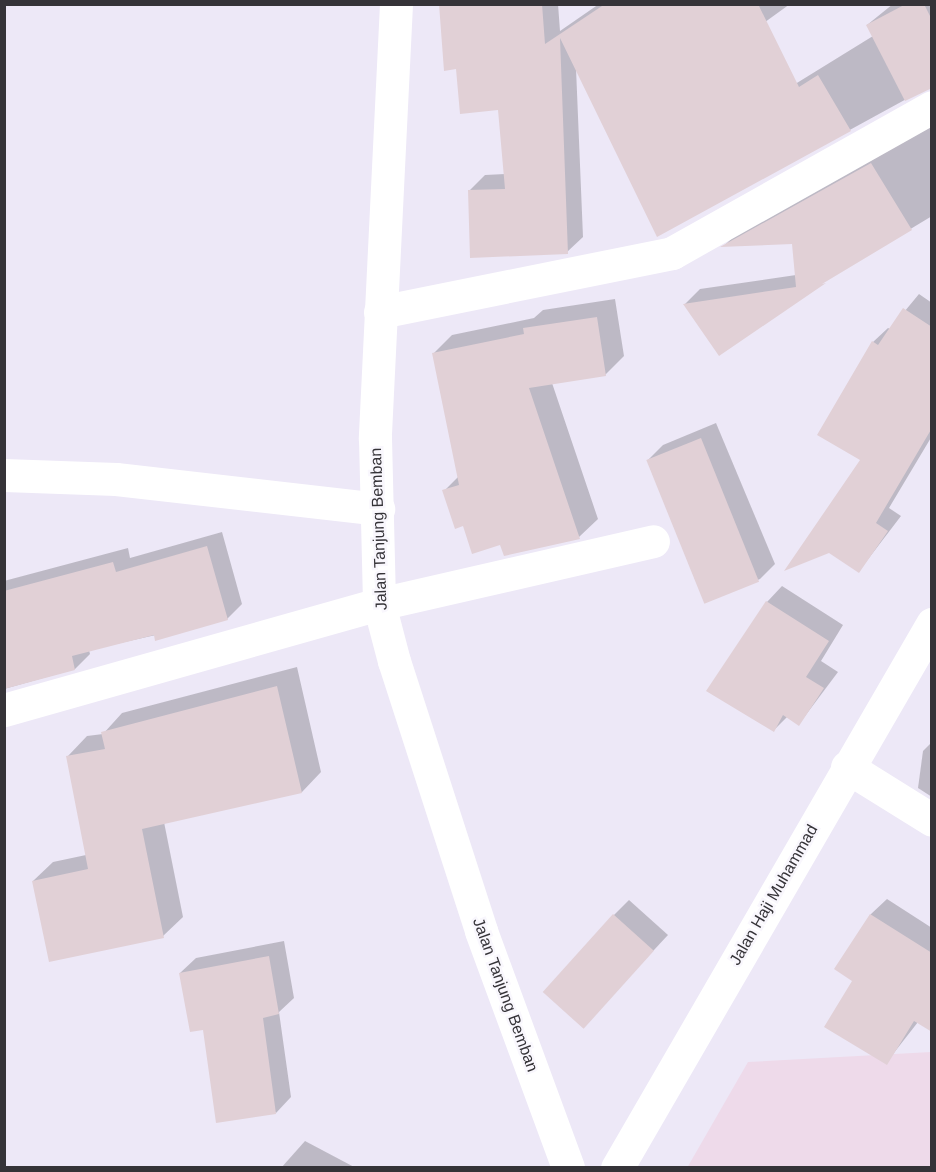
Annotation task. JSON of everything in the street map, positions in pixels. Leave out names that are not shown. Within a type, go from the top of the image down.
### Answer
[{"type":"street","name":"Jalan Tanjung Bemban","points":[[396,4],[375,438],[379,604],[394,661],[481,931],[568,1167]]},
{"type":"street","points":[[380,312],[672,253],[932,107]]},
{"type":"street","points":[[4,475],[116,479],[378,509]]},
{"type":"street","points":[[4,710],[379,604],[653,541]]},
{"type":"street","name":"Jalan Haji Muhammad","points":[[617,1167],[932,624]]},
{"type":"street","points":[[847,767],[932,820]]},
{"type":"shaded area","points":[[931,1052],[931,1167],[687,1168],[748,1062]]},
{"type":"building","points":[[439,4],[542,4],[545,44],[605,4],[758,4],[799,87],[818,75],[851,131],[657,237],[560,38],[568,254],[470,258],[468,190],[505,189],[498,110],[460,114],[456,69],[444,71]]},
{"type":"building","points":[[906,4],[924,4],[932,20],[932,88],[905,101],[866,25]]},
{"type":"building","points":[[871,163],[912,230],[822,284],[826,283],[719,356],[683,304],[796,287],[792,244],[720,247]]},
{"type":"building","points":[[903,308],[932,327],[932,428],[876,523],[888,531],[859,573],[829,553],[784,571],[860,460],[817,435],[872,341],[878,345]]},
{"type":"building","points":[[597,317],[606,376],[529,388],[580,539],[504,556],[500,545],[472,554],[463,526],[455,529],[442,490],[459,485],[432,353],[524,334],[523,328]]},
{"type":"building","points":[[701,438],[759,582],[704,604],[646,460]]},
{"type":"building","points":[[207,546],[228,620],[155,641],[154,635],[72,656],[75,670],[4,689],[4,591],[113,562],[116,572]]},
{"type":"building","points":[[766,601],[829,641],[806,677],[824,688],[799,726],[783,715],[774,732],[706,691]]},
{"type":"building","points":[[277,686],[302,793],[142,829],[164,938],[49,962],[32,881],[88,869],[66,756],[105,749],[101,732]]},
{"type":"building","points":[[613,914],[654,951],[584,1029],[543,992]]},
{"type":"building","points":[[870,914],[932,953],[932,1032],[914,1021],[887,1065],[824,1027],[852,981],[834,969]]},
{"type":"building","points":[[269,956],[279,1014],[263,1018],[276,1114],[216,1123],[203,1030],[190,1032],[179,973]]}]
